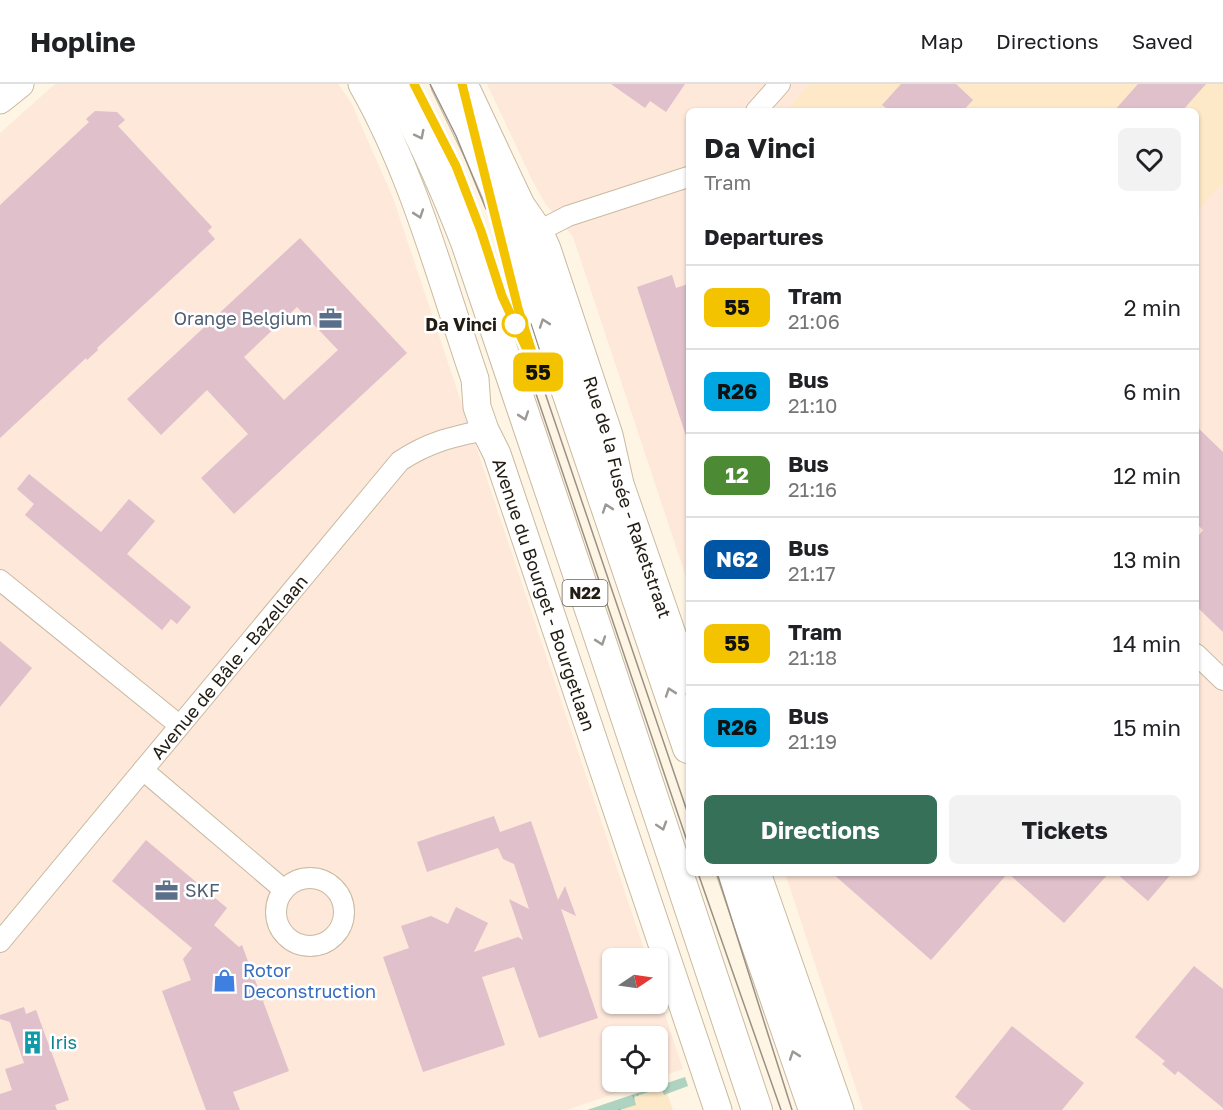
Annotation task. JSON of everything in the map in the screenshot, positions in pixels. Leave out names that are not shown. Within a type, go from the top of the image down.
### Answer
[{"type":"main road","name":"N22","points":[[392,84],[444,186],[466,242],[757,1110]]},
{"type":"main road","name":"N22","points":[[447,84],[487,150],[686,742]]},
{"type":"main road","points":[[733,876],[814,1110]]},
{"type":"street","points":[[0,100],[20,84]]},
{"type":"street","name":"Avenue du Bourget - Bourgetlaan","points":[[362,84],[378,112],[410,187],[475,379],[477,407],[497,454],[718,1110]]},
{"type":"street","name":"Rue de la Fusée - Raketstraat","points":[[465,84],[487,150],[539,231],[547,249],[600,406],[620,484],[686,674]]},
{"type":"street","points":[[759,108],[780,84]]},
{"type":"street","points":[[539,231],[568,216],[686,178]]},
{"type":"street","name":"Avenue de Bâle - Bazellaan","points":[[0,942],[400,461],[421,448],[485,430]]},
{"type":"street","points":[[0,580],[179,725]]},
{"type":"street","points":[[1199,657],[1223,680]]},
{"type":"street","points":[[143,770],[284,890]]},
{"type":"street","points":[[758,876],[840,1110]]},
{"type":"shaded area","points":[[55,84],[338,84],[351,102],[393,198],[644,948],[602,948],[602,1014],[665,1014],[683,1069],[668,1074],[668,1026],[602,1026],[602,1092],[619,1092],[567,1110],[0,1110],[0,133]]},
{"type":"shaded area","points":[[487,84],[1223,84],[1223,1110],[863,1110],[786,876],[1199,876],[1199,108],[686,108],[686,577],[573,237],[546,205]]},
{"type":"shaded area","points":[[810,84],[1223,84],[1223,182],[1199,210],[1199,108],[789,108]]},
{"type":"shaded area","points":[[685,1077],[688,1086],[667,1093],[673,1110],[587,1110],[640,1092],[668,1092],[668,1083]]},
{"type":"green space","points":[[685,1077],[688,1086],[664,1095],[663,1092],[668,1092],[668,1083]]},
{"type":"green space","points":[[640,1092],[649,1092],[634,1097],[636,1105],[620,1110],[587,1110]]},
{"type":"building","points":[[611,84],[685,84],[666,112],[650,101],[645,108]]},
{"type":"building","points":[[901,84],[956,84],[973,100],[966,108],[886,108],[882,105]]},
{"type":"building","points":[[1138,84],[1206,84],[1185,108],[1117,108]]},
{"type":"building","points":[[95,111],[117,112],[125,120],[118,126],[212,227],[208,231],[215,239],[97,348],[98,350],[87,360],[86,358],[0,438],[0,205],[89,122],[86,119]]},
{"type":"building","points":[[300,238],[407,353],[234,514],[201,478],[248,434],[207,390],[161,435],[127,399]],"holes":[[[297,307],[338,350],[284,400],[244,357]]]},
{"type":"building","points":[[672,275],[676,288],[686,285],[686,436],[637,287]]},
{"type":"building","points":[[1199,429],[1223,452],[1223,632],[1199,609],[1199,535],[1203,530],[1199,526]]},
{"type":"building","points":[[29,474],[101,532],[129,499],[155,521],[127,554],[191,607],[177,624],[171,619],[162,630],[25,515],[34,504],[17,489]]},
{"type":"building","points":[[0,641],[32,668],[0,707]]},
{"type":"building","points":[[494,816],[500,832],[531,821],[558,900],[565,886],[576,916],[561,909],[598,1018],[539,1038],[514,967],[482,977],[505,1045],[423,1072],[383,957],[409,948],[401,926],[431,916],[448,924],[456,907],[488,923],[474,952],[518,937],[523,940],[509,899],[529,909],[514,864],[503,859],[498,848],[427,872],[417,842]]},
{"type":"building","points":[[146,840],[227,908],[214,925],[239,947],[242,945],[258,988],[267,995],[263,1001],[289,1071],[233,1092],[240,1110],[206,1110],[162,991],[191,980],[183,959],[192,948],[112,881]]},
{"type":"building","points":[[835,876],[1005,876],[931,960]]},
{"type":"building","points":[[1011,876],[1106,876],[1064,923]]},
{"type":"building","points":[[1119,876],[1169,876],[1148,901]]},
{"type":"building","points":[[1194,966],[1223,989],[1223,1108],[1178,1071],[1175,1075],[1162,1064],[1165,1061],[1135,1037]]},
{"type":"building","name":"Iris","points":[[24,1007],[26,1014],[36,1010],[69,1100],[55,1105],[57,1110],[0,1110],[0,1094],[12,1090],[5,1069],[24,1063],[10,1022],[0,1019],[0,1015]]},
{"type":"building","points":[[1012,1026],[1084,1083],[1062,1110],[971,1110],[955,1097]]},
{"type":"tram line","points":[[414,84],[450,154],[481,231],[686,838]]},
{"type":"tram line","name":"55","points":[[414,84],[456,166],[481,231],[502,296],[541,380],[518,308],[462,84]]},
{"type":"tram line","points":[[430,84],[456,136],[486,209]]},
{"type":"tram line","points":[[462,84],[522,325],[686,808]]},
{"type":"tram line","points":[[531,324],[544,364]]},
{"type":"tram line","points":[[699,876],[781,1110]]},
{"type":"tram line","points":[[718,876],[792,1110]]},
{"type":"place","name":"Orange Belgium","points":[[330,318]]},
{"type":"place","name":"Da Vinci","points":[[515,324]]},
{"type":"place","name":"SKF","points":[[167,890]]},
{"type":"place","name":"Rotor Deconstruction","points":[[225,980]]},
{"type":"place","name":"Iris","points":[[32,1042]]}]
